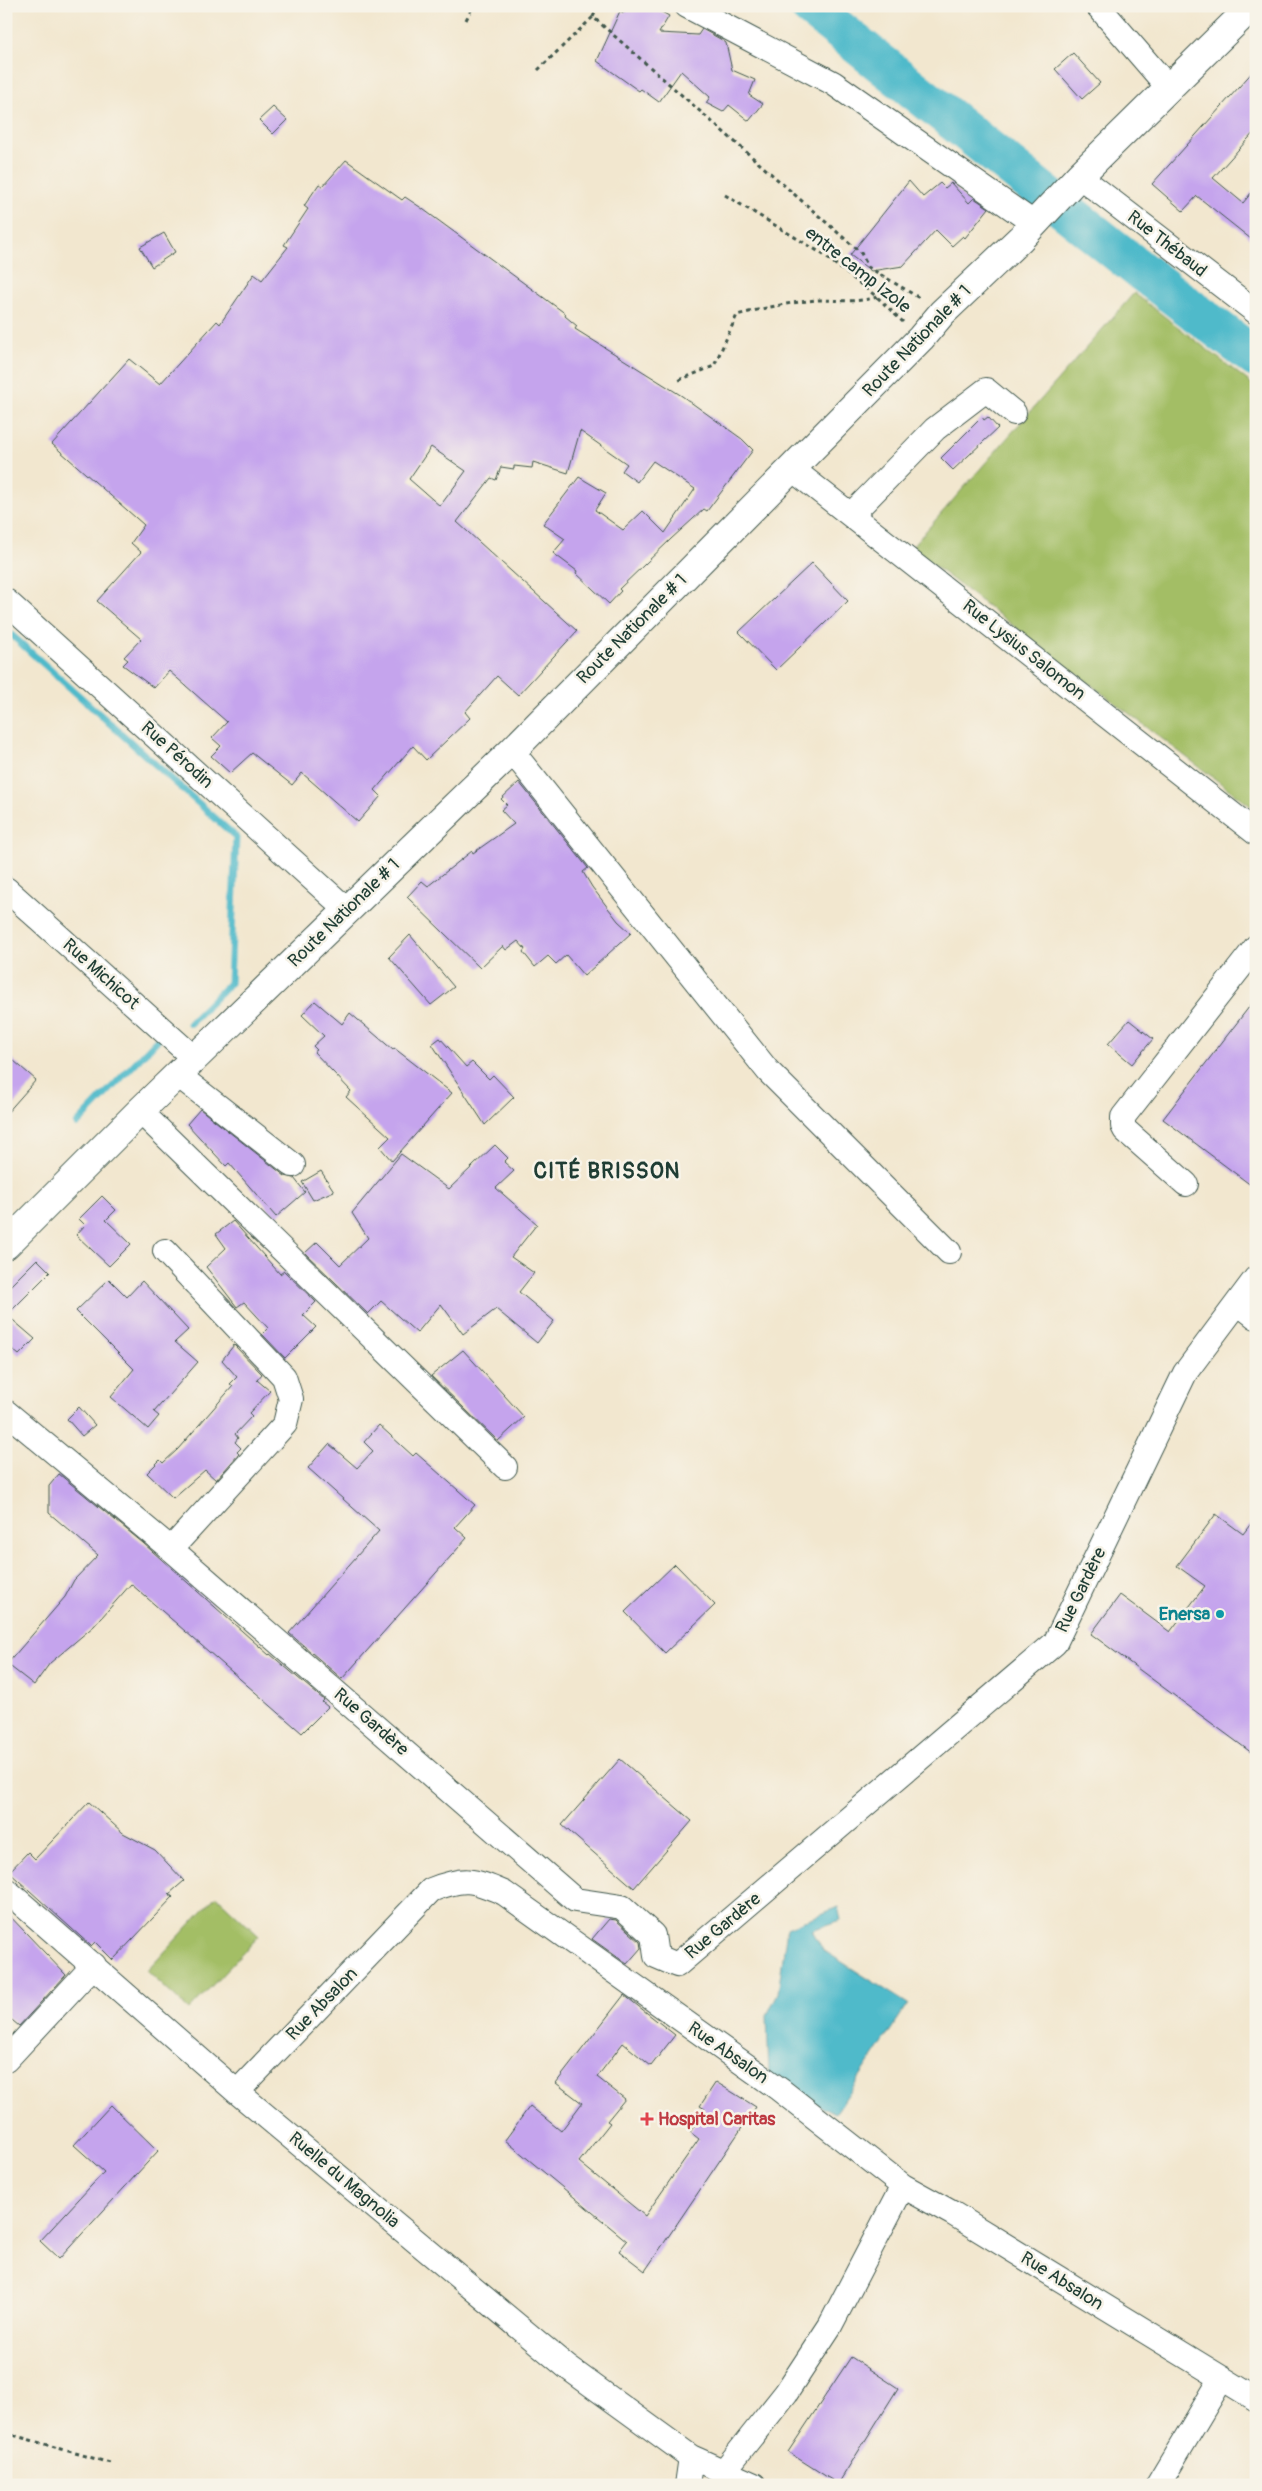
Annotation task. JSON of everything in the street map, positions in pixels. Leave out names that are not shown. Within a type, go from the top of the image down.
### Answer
[{"type":"main road","name":"Route Nationale # 1","points":[[6,1245],[140,1111],[512,751],[921,338],[942,313],[1043,215],[1168,87],[1252,6]]},
{"type":"street","points":[[687,6],[833,83],[1043,215]]},
{"type":"street","points":[[1098,6],[1168,87]]},
{"type":"street","name":"Rue Thébaud","points":[[1079,176],[1256,312]]},
{"type":"street","points":[[852,514],[935,429],[986,390],[1014,413]]},
{"type":"street","name":"Rue Lysius Salomon","points":[[792,468],[1256,833]]},
{"type":"street","name":"Rue Pérodin","points":[[6,601],[347,910]]},
{"type":"street","points":[[512,751],[768,1071],[949,1252]]},
{"type":"street","name":"Rue Michicot","points":[[6,889],[186,1067],[293,1164]]},
{"type":"street","points":[[1186,1184],[1125,1130],[1123,1117],[1256,947]]},
{"type":"street","points":[[140,1111],[505,1467]]},
{"type":"street","points":[[165,1251],[284,1377],[291,1399],[284,1424],[171,1548]]},
{"type":"street","name":"Rue Gardère","points":[[6,1412],[171,1548],[576,1900],[622,1907],[653,1935],[656,1956],[677,1965],[1055,1643],[1185,1373],[1247,1310],[1256,1278]]},
{"type":"street","name":"Rue Absalon","points":[[237,2092],[431,1890],[455,1880],[479,1882],[504,1893],[779,2089],[903,2186],[1256,2399]]},
{"type":"street","name":"Ruelle du Magnolia","points":[[6,1890],[237,2092],[567,2367],[692,2457],[754,2485]]},
{"type":"street","points":[[6,2060],[94,1965]]},
{"type":"street","points":[[724,2471],[786,2393],[830,2326],[903,2186]]},
{"type":"street","points":[[1158,2485],[1222,2378]]},
{"type":"street","points":[[687,2485],[692,2457]]},
{"type":"path","points":[[466,20],[473,6]]},
{"type":"path","points":[[538,70],[592,17],[598,6]]},
{"type":"path","points":[[592,17],[861,253],[868,267],[942,313]]},
{"type":"path","name":"entre camp Izole","points":[[725,195],[821,253],[877,297],[921,338]]},
{"type":"path","points":[[679,380],[714,366],[737,315],[775,305],[817,300],[867,300],[877,297]]},
{"type":"path","points":[[6,2433],[110,2462]]},
{"type":"green space","points":[[1134,293],[1256,387],[1256,810],[911,548]]},
{"type":"green space","points":[[216,1896],[259,1936],[189,2010],[147,1971]]},
{"type":"water","points":[[838,1907],[841,1920],[812,1930],[823,1950],[908,2004],[835,2114],[769,2079],[767,2015],[778,1993],[787,1928]]},
{"type":"building","points":[[627,6],[651,6],[669,16],[659,33],[698,35],[702,29],[726,43],[732,70],[755,80],[749,95],[763,104],[749,121],[729,105],[723,112],[706,103],[710,97],[681,71],[659,102],[641,89],[639,91],[597,61],[620,11],[624,13]]},
{"type":"building","points":[[1073,53],[1100,83],[1082,99],[1055,69]]},
{"type":"building","points":[[1256,68],[1256,130],[1213,178],[1243,203],[1256,187],[1256,243],[1197,196],[1183,211],[1152,184]]},
{"type":"building","points":[[273,107],[287,120],[273,134],[259,120]]},
{"type":"building","points":[[346,160],[402,200],[405,197],[420,207],[566,314],[565,316],[577,326],[575,329],[682,396],[742,439],[753,450],[707,511],[704,509],[671,539],[619,589],[621,591],[609,604],[576,573],[577,571],[553,553],[565,539],[543,524],[579,477],[606,493],[595,510],[623,530],[643,511],[665,533],[695,489],[653,461],[637,482],[622,471],[627,464],[580,431],[568,473],[533,462],[532,468],[514,466],[514,469],[501,467],[496,480],[491,478],[457,522],[577,631],[518,695],[497,676],[465,712],[470,718],[426,760],[413,746],[375,790],[381,796],[358,822],[302,773],[292,785],[252,753],[230,773],[211,756],[221,746],[212,738],[227,722],[169,671],[154,688],[123,665],[128,660],[124,657],[141,639],[97,601],[141,552],[131,543],[144,525],[52,444],[129,359],[160,384],[217,321],[220,324],[254,274],[262,280],[288,247],[284,245],[308,209],[304,206],[319,184],[323,186]],"holes":[[[431,447],[466,471],[440,506],[409,479]]]},
{"type":"building","points":[[909,181],[923,197],[940,183],[945,188],[951,183],[969,203],[974,198],[989,208],[965,238],[963,236],[952,246],[936,230],[903,266],[871,271],[850,255]]},
{"type":"building","points":[[164,233],[175,252],[152,267],[140,247]]},
{"type":"building","points":[[982,417],[984,420],[988,417],[998,428],[953,470],[941,458]]},
{"type":"building","points":[[812,563],[848,601],[776,670],[739,632]]},
{"type":"building","points":[[519,782],[588,868],[583,872],[592,887],[618,921],[631,933],[584,976],[566,955],[556,964],[548,956],[535,967],[523,952],[525,949],[518,941],[506,950],[503,946],[480,968],[407,897],[422,881],[428,886],[472,851],[473,853],[514,824],[501,810],[507,805],[501,799]]},
{"type":"building","points":[[410,935],[454,987],[431,1005],[389,957]]},
{"type":"building","points":[[1256,998],[1256,1189],[1163,1119]]},
{"type":"building","points":[[315,1001],[342,1024],[350,1013],[393,1050],[394,1048],[452,1093],[392,1161],[380,1147],[390,1137],[346,1097],[351,1091],[314,1052],[317,1050],[313,1046],[324,1036],[302,1015]]},
{"type":"building","points":[[1129,1020],[1153,1039],[1132,1064],[1108,1044]]},
{"type":"building","points":[[440,1038],[466,1067],[472,1062],[489,1079],[493,1075],[514,1097],[485,1125],[432,1044]]},
{"type":"building","points":[[6,1054],[36,1080],[6,1114]]},
{"type":"building","points":[[200,1109],[285,1176],[294,1178],[305,1192],[276,1217],[229,1163],[226,1166],[187,1124]]},
{"type":"building","points":[[495,1145],[508,1158],[504,1162],[514,1171],[496,1188],[537,1224],[511,1257],[534,1273],[519,1292],[554,1321],[537,1343],[496,1309],[463,1334],[441,1304],[417,1333],[381,1301],[368,1314],[305,1253],[317,1242],[340,1265],[368,1238],[352,1213],[401,1154],[449,1189]]},
{"type":"building","points":[[321,1171],[334,1191],[313,1200],[302,1182]]},
{"type":"building","points":[[102,1196],[116,1210],[106,1220],[131,1244],[109,1266],[76,1235],[85,1225],[79,1219]]},
{"type":"building","points":[[233,1221],[280,1274],[284,1271],[316,1302],[303,1315],[316,1327],[285,1358],[262,1334],[268,1328],[244,1302],[237,1307],[206,1267],[226,1248],[216,1234]]},
{"type":"building","points":[[37,1259],[50,1272],[7,1315],[35,1339],[19,1355],[6,1344],[6,1290]]},
{"type":"building","points":[[109,1279],[127,1297],[142,1281],[188,1330],[175,1342],[198,1362],[154,1412],[159,1416],[148,1429],[111,1397],[134,1369],[76,1311]]},
{"type":"building","points":[[234,1345],[262,1374],[257,1380],[270,1391],[249,1413],[252,1416],[235,1434],[238,1438],[235,1442],[241,1448],[237,1452],[239,1454],[216,1480],[205,1470],[173,1498],[147,1473],[160,1460],[163,1463],[178,1449],[233,1386],[230,1384],[237,1377],[222,1360]]},
{"type":"building","points":[[463,1350],[524,1417],[498,1441],[431,1376]]},
{"type":"building","points":[[79,1407],[95,1425],[82,1436],[67,1419]]},
{"type":"building","points":[[379,1425],[413,1456],[416,1453],[475,1505],[455,1527],[467,1538],[342,1679],[289,1633],[379,1531],[308,1468],[329,1444],[357,1468],[373,1451],[364,1442]]},
{"type":"building","points":[[59,1474],[143,1543],[269,1655],[324,1700],[322,1702],[328,1707],[302,1733],[131,1584],[94,1626],[50,1663],[34,1685],[7,1664],[65,1597],[74,1580],[98,1555],[49,1513],[49,1486]]},
{"type":"building","name":"Enersa","points":[[1216,1514],[1243,1534],[1256,1517],[1256,1756],[1091,1634],[1120,1595],[1170,1632],[1205,1586],[1177,1566]]},
{"type":"building","points":[[675,1564],[715,1605],[665,1653],[625,1612]]},
{"type":"building","points":[[620,1759],[692,1821],[634,1888],[562,1825]]},
{"type":"building","points":[[89,1802],[123,1833],[155,1850],[184,1881],[169,1894],[173,1897],[113,1960],[95,1942],[91,1946],[9,1872],[28,1852],[35,1859]]},
{"type":"building","points":[[6,1912],[66,1975],[19,2026],[6,2015]]},
{"type":"building","points":[[609,1919],[616,1920],[640,1942],[641,1948],[627,1964],[592,1939]]},
{"type":"building","points":[[624,1995],[675,2035],[651,2066],[623,2043],[597,2077],[625,2099],[607,2121],[610,2123],[579,2162],[645,2216],[699,2139],[690,2132],[705,2109],[700,2106],[716,2082],[756,2107],[645,2271],[619,2251],[627,2241],[505,2140],[530,2106],[561,2131],[582,2103],[556,2083]]},
{"type":"building","points":[[111,2105],[158,2151],[59,2259],[40,2241],[104,2172],[74,2145]]},
{"type":"building","points":[[851,2357],[898,2388],[838,2484],[788,2452]]},
{"type":"waterway","points":[[809,6],[1140,270],[1256,358]]},
{"type":"waterway","points":[[6,630],[236,837],[230,983],[190,1023]]},
{"type":"waterway","points":[[77,1124],[163,1034]]},
{"type":"place","name":"Enersa","points":[[1220,1614]]},
{"type":"place","name":"Hospital Caritas","points":[[647,2119]]},
{"type":"district","name":"CITÉ BRISSON","points":[[607,1171]]}]
